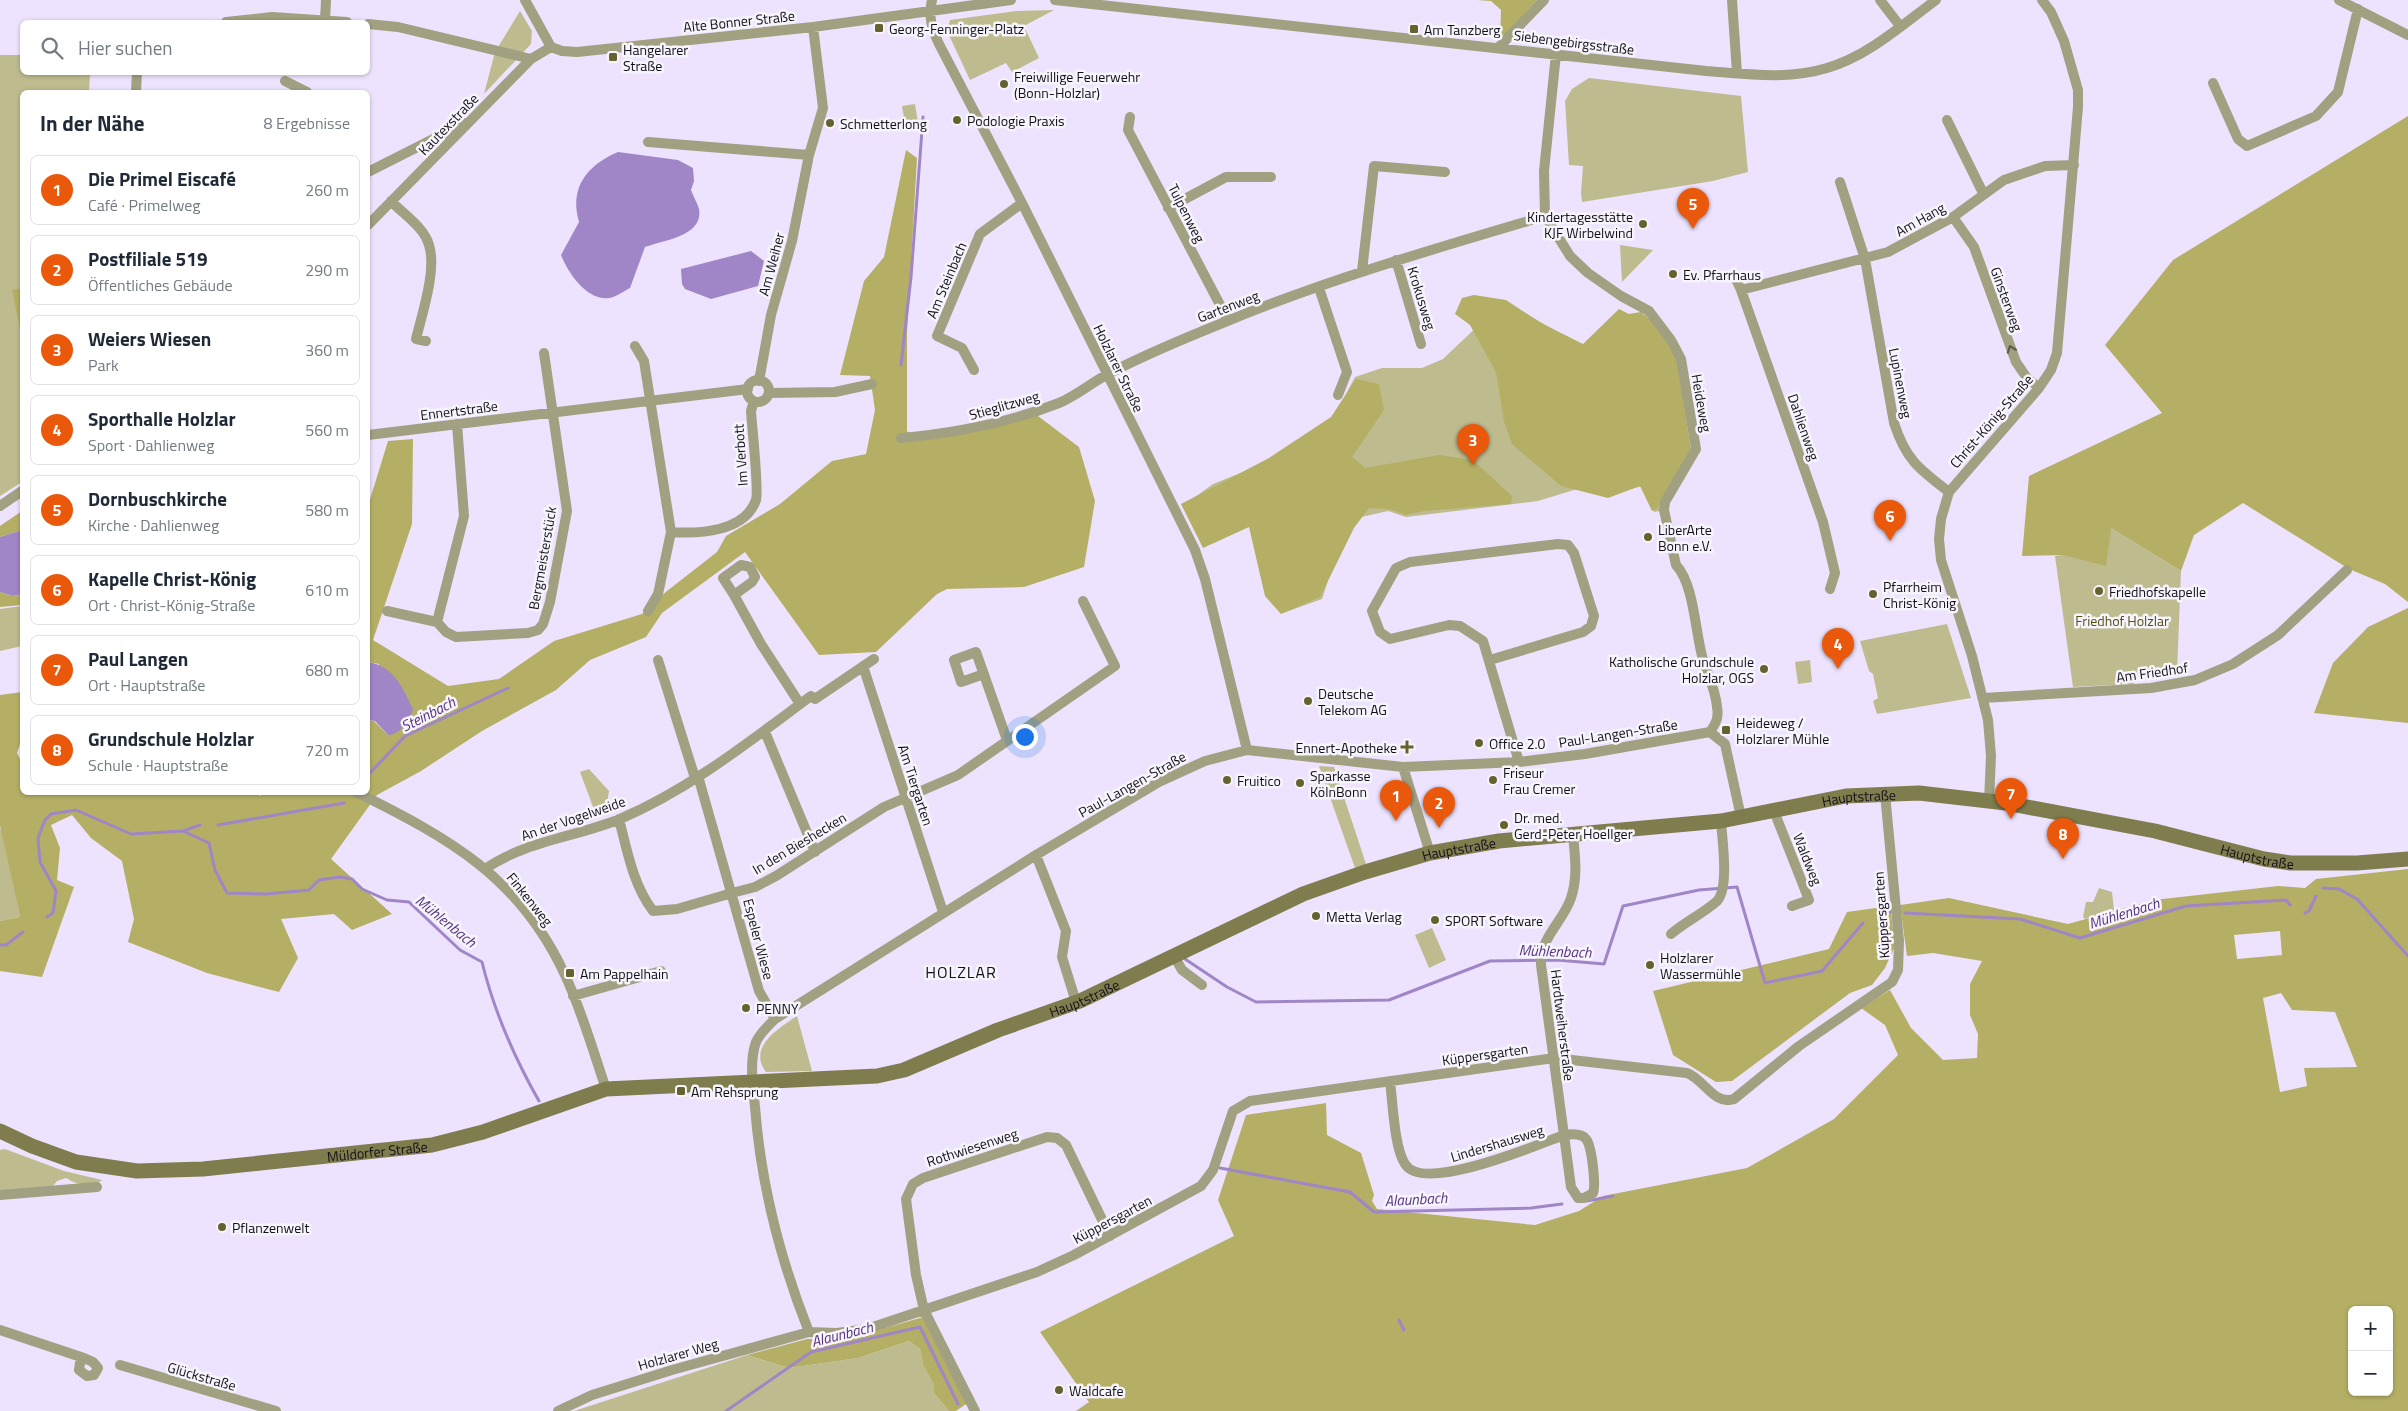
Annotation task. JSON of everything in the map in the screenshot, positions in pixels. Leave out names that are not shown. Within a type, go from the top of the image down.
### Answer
[{"type":"main road","name":"Hauptstraße","points":[[752,1081],[890,1074],[998,1030],[1076,1002],[1303,894],[1365,872],[1430,853],[1499,841],[1721,821],[1846,796],[1919,793],[1989,801],[2155,832],[2264,859],[2290,863],[2357,863],[2408,859]]},
{"type":"main road","name":"Müldorfer Straße","points":[[0,1131],[32,1146],[84,1164],[137,1171],[203,1169],[432,1145],[483,1132],[606,1088],[752,1081]]},
{"type":"street","points":[[244,20],[272,17],[324,20],[326,0]]},
{"type":"street","points":[[524,0],[551,47]]},
{"type":"street","points":[[932,0],[930,12],[1011,0]]},
{"type":"street","name":"Siebengebirgsstraße","points":[[1055,0],[1737,74],[1783,76],[1826,69],[1857,56],[1936,0]]},
{"type":"street","points":[[1499,47],[1544,0]]},
{"type":"street","points":[[1732,0],[1737,74]]},
{"type":"street","points":[[1880,0],[1900,26]]},
{"type":"street","name":"Christ-König-Straße","points":[[1989,801],[1991,756],[1988,720],[1941,560],[1939,539],[1941,519],[1949,492],[2039,388],[2051,370],[2057,353],[2064,254],[2074,166],[2078,90],[2058,25],[2042,0]]},
{"type":"street","points":[[2339,0],[2408,35]]},
{"type":"street","points":[[2213,83],[2238,139],[2247,146],[2316,116],[2338,92],[2358,9]]},
{"type":"street","name":"Alte Bonner Straße","points":[[551,47],[562,51],[577,52],[813,27],[930,12]]},
{"type":"street","name":"Holzlarer Straße","points":[[930,12],[931,27],[939,44],[1022,203],[1194,550],[1207,587],[1247,750]]},
{"type":"street","points":[[370,24],[398,27],[531,59]]},
{"type":"street","name":"Am Weiher","points":[[759,380],[771,315],[792,241],[809,155],[823,108],[813,27]]},
{"type":"street","name":"Kautexstraße","points":[[370,223],[531,59],[551,47]]},
{"type":"street","points":[[1545,216],[1544,172],[1556,54]]},
{"type":"street","points":[[136,90],[137,75]]},
{"type":"street","points":[[285,81],[303,90]]},
{"type":"street","name":"Tulpenweg","points":[[1130,117],[1128,130],[1228,320]]},
{"type":"street","points":[[370,171],[472,120]]},
{"type":"street","points":[[1947,120],[1983,194]]},
{"type":"street","points":[[648,142],[809,155]]},
{"type":"street","points":[[1362,271],[1374,166],[1445,172]]},
{"type":"street","name":"Am Hang","points":[[1741,290],[1888,252],[1953,217],[2004,180],[2045,166],[2074,166]]},
{"type":"street","points":[[1168,208],[1226,177],[1271,177]]},
{"type":"street","points":[[1840,182],[1865,259]]},
{"type":"street","points":[[391,202],[420,230],[429,244],[431,272],[416,339],[426,341]]},
{"type":"street","name":"Am Steinbach","points":[[974,370],[962,348],[937,336],[980,234],[1022,203]]},
{"type":"street","name":"Gartenweg","points":[[1107,375],[1156,350],[1228,320],[1362,271],[1545,216]]},
{"type":"street","name":"Heideweg","points":[[1545,216],[1570,256],[1588,273],[1621,296],[1649,311],[1671,340],[1681,359],[1696,449],[1666,502],[1664,510],[1676,565],[1682,571],[1692,604],[1704,664],[1717,706],[1718,721],[1710,732]]},
{"type":"street","name":"Ginsterweg","points":[[1953,217],[1974,247],[2016,362],[2028,378],[2039,388]]},
{"type":"street","name":"Lupinenweg","points":[[1865,259],[1894,423],[1901,444],[1918,468],[1949,492]]},
{"type":"street","name":"Krokusweg","points":[[1396,260],[1422,344]]},
{"type":"street","name":"Dahlienweg","points":[[1735,277],[1823,522],[1835,573],[1830,589]]},
{"type":"street","points":[[1319,288],[1347,372],[1338,394]]},
{"type":"street","points":[[635,346],[644,361],[671,532],[658,594],[648,612]]},
{"type":"street","points":[[544,354],[553,412]]},
{"type":"street","name":"Stieglitzweg","points":[[901,438],[944,434],[998,424],[1061,402],[1107,375]]},
{"type":"street","points":[[759,380],[768,386],[769,393],[764,400],[754,401],[749,396],[748,389],[753,382],[759,380]]},
{"type":"street","points":[[769,393],[835,392],[872,384]]},
{"type":"street","name":"Ennertstraße","points":[[370,435],[651,399],[748,389]]},
{"type":"street","name":"Im Verbott","points":[[671,532],[686,533],[727,528],[749,513],[756,499],[750,411],[754,401]]},
{"type":"street","name":"Bergmeisterstück","points":[[387,611],[437,622],[446,632],[456,637],[528,633],[538,630],[544,624],[567,511],[553,412]]},
{"type":"street","points":[[437,622],[464,516],[458,424]]},
{"type":"street","points":[[0,506],[20,492]]},
{"type":"street","points":[[1490,660],[1583,632],[1591,626],[1594,616],[1574,553],[1568,545],[1558,544],[1410,562],[1396,568],[1372,610],[1380,632],[1390,639],[1449,625],[1460,626],[1483,641],[1519,762]]},
{"type":"street","name":"Am Friedhof","points":[[1983,698],[2151,688],[2195,680],[2233,664],[2264,645],[2305,611],[2347,570]]},
{"type":"street","points":[[734,595],[761,644],[800,704]]},
{"type":"street","name":"In den Bieshecken","points":[[619,819],[632,867],[647,902],[653,910],[677,909],[762,883],[816,852],[884,807],[958,775],[1115,666],[1083,601]]},
{"type":"street","points":[[861,667],[874,659]]},
{"type":"street","points":[[658,660],[696,777]]},
{"type":"street","name":"An der Vogelweide","points":[[486,869],[503,857],[619,819],[661,798],[765,732],[811,696],[815,699],[861,667]]},
{"type":"street","name":"Am Tiergarten","points":[[861,667],[944,912]]},
{"type":"street","points":[[984,674],[1007,740]]},
{"type":"street","points":[[765,732],[816,852]]},
{"type":"street","points":[[1710,732],[1724,744],[1742,818]]},
{"type":"street","name":"Paul-Langen-Straße","points":[[752,1081],[753,1056],[756,1042],[763,1030],[776,1019],[1036,855],[1172,775],[1205,761],[1247,750],[1403,767],[1519,762],[1585,754],[1710,732]]},
{"type":"street","points":[[1403,767],[1430,853]]},
{"type":"street","name":"Espeler Wiese","points":[[696,777],[732,893],[759,991],[776,1019]]},
{"type":"street","name":"Küppersgarten","points":[[924,1310],[1037,1272],[1110,1236],[1201,1186],[1213,1170],[1233,1111],[1240,1106],[1261,1099],[1554,1058],[1687,1073],[1699,1080],[1718,1099],[1729,1101],[1738,1097],[1798,1046],[1892,982],[1898,970],[1899,941],[1885,794]]},
{"type":"street","name":"Finkenweg","points":[[362,795],[414,821],[460,848],[501,882],[532,921],[557,958],[573,996],[606,1088]]},
{"type":"street","name":"Waldweg","points":[[1774,811],[1810,900],[1792,906]]},
{"type":"street","points":[[1671,934],[1685,921],[1717,901],[1720,896],[1724,881],[1721,821]]},
{"type":"street","name":"Hardtweiherstraße","points":[[1564,1135],[1583,1136],[1588,1142],[1595,1185],[1593,1194],[1589,1197],[1578,1198],[1571,1187],[1564,1135],[1542,965],[1542,950],[1551,930],[1571,898],[1576,873],[1573,835]]},
{"type":"street","points":[[1036,855],[1066,931],[1062,957],[1076,1002]]},
{"type":"street","points":[[1174,956],[1182,970],[1202,985]]},
{"type":"street","points":[[573,996],[661,971]]},
{"type":"street","points":[[752,1081],[757,1138],[765,1186],[788,1275],[809,1332],[837,1333],[867,1329],[924,1310],[975,1411]]},
{"type":"street","name":"Lindershausweg","points":[[1390,1082],[1400,1154],[1406,1166],[1413,1172],[1426,1175],[1462,1170],[1564,1135]]},
{"type":"street","name":"Rothwiesenweg","points":[[924,1310],[916,1275],[906,1199],[913,1184],[924,1178],[1047,1137],[1057,1138],[1066,1145],[1110,1236]]},
{"type":"street","points":[[0,1195],[97,1187]]},
{"type":"street","points":[[0,1330],[84,1358]]},
{"type":"street","name":"Holzlarer Weg","points":[[558,1411],[592,1395],[642,1379],[809,1332]]},
{"type":"street","name":"Glückstraße","points":[[120,1366],[276,1411]]},
{"type":"green space","name":"Georg-Fenninger-Platz","points":[[1054,10],[1024,26],[1039,58],[1012,72],[1006,63],[970,80],[947,31],[950,20],[1016,11]]},
{"type":"green space","points":[[520,11],[532,31],[531,44],[484,94],[495,52]]},
{"type":"green space","points":[[0,55],[20,55],[20,75],[90,75],[89,90],[20,90],[20,483],[0,496]]},
{"type":"green space","points":[[1589,78],[1741,96],[1748,172],[1713,181],[1582,202],[1583,166],[1569,165],[1565,101],[1572,89]]},
{"type":"green space","points":[[915,104],[918,123],[905,124],[902,106]]},
{"type":"green space","points":[[1620,245],[1653,250],[1622,282]]},
{"type":"green space","points":[[1504,301],[1582,346],[1646,314],[1665,333],[1660,511],[1654,512],[1646,485],[1604,496],[1600,482],[1538,501],[1406,517],[1388,511],[1348,520],[1322,599],[1283,613],[1254,524],[1184,505],[1213,484],[1302,448],[1331,422],[1355,377],[1382,368],[1422,368],[1443,359]]},
{"type":"green space","name":"Friedhof Holzlar","points":[[2111,528],[2181,571],[2177,673],[2139,675],[2133,684],[2073,687],[2055,556],[2063,555]]},
{"type":"green space","points":[[20,606],[20,646],[0,651],[0,609]]},
{"type":"green space","points":[[1947,624],[1971,698],[1877,714],[1873,701],[1878,698],[1873,674],[1869,671],[1860,641]]},
{"type":"green space","points":[[1810,660],[1812,682],[1798,684],[1795,662]]},
{"type":"green space","points":[[1319,766],[1334,767],[1366,864],[1355,868]]},
{"type":"green space","points":[[589,769],[609,791],[607,803],[595,812],[580,772]]},
{"type":"green space","points":[[0,830],[20,917],[0,921]]},
{"type":"green space","points":[[2099,888],[2112,892],[2114,910],[2085,919],[2083,917],[2086,902],[2093,902]]},
{"type":"green space","points":[[1432,928],[1446,960],[1429,968],[1415,935]]},
{"type":"green space","points":[[797,1016],[812,1071],[766,1072],[761,1063],[760,1054],[763,1046],[774,1032]]},
{"type":"green space","points":[[5,1149],[64,1171],[102,1180],[93,1185],[88,1185],[79,1184],[66,1178],[57,1181],[53,1186],[0,1191],[0,1150]]},
{"type":"green space","points":[[909,1341],[920,1349],[923,1365],[934,1385],[933,1392],[949,1411],[574,1411],[747,1355],[789,1368],[858,1358]]},
{"type":"shaded area","points":[[1477,0],[1537,0],[1500,40],[1501,10],[1491,1]]},
{"type":"shaded area","points":[[2408,116],[2408,602],[2385,584],[2349,569],[2243,503],[2194,535],[2181,571],[2111,528],[2106,566],[2063,555],[2022,556],[2029,476],[2162,413],[2105,345],[2173,260]]},
{"type":"shaded area","points":[[906,150],[917,158],[907,333],[907,431],[910,435],[1034,413],[1079,447],[1095,501],[1084,567],[1024,587],[947,589],[937,594],[876,652],[819,655],[745,552],[662,613],[646,637],[590,660],[556,690],[482,731],[421,771],[377,795],[331,859],[392,914],[352,930],[334,914],[281,919],[298,958],[279,992],[207,973],[128,942],[134,919],[122,861],[91,838],[72,815],[51,825],[60,848],[57,880],[74,887],[42,977],[0,971],[0,921],[20,917],[0,826],[0,695],[20,692],[20,744],[17,753],[20,759],[20,795],[370,795],[370,720],[374,721],[388,735],[379,664],[370,662],[370,500],[388,441],[413,439],[412,524],[373,640],[448,686],[499,679],[554,641],[642,614],[667,591],[717,552],[726,536],[780,504],[832,461],[866,454],[875,410],[870,376],[840,375],[864,281],[884,257]]},
{"type":"shaded area","points":[[618,152],[678,160],[693,168],[694,181],[691,190],[699,209],[699,218],[689,231],[681,236],[645,247],[630,288],[612,297],[601,298],[593,295],[579,284],[568,270],[561,255],[579,222],[577,199],[583,179],[597,164]]},
{"type":"shaded area","points":[[751,251],[764,261],[758,286],[711,299],[685,289],[682,284],[681,269]]},
{"type":"shaded area","points":[[20,288],[20,328],[12,290]]},
{"type":"shaded area","points":[[1474,295],[1506,300],[1541,323],[1583,344],[1619,309],[1629,314],[1641,312],[1663,333],[1676,354],[1691,450],[1657,509],[1652,511],[1640,486],[1608,498],[1561,486],[1512,444],[1504,421],[1496,372],[1470,325],[1455,314],[1462,298]]},
{"type":"shaded area","points":[[1356,379],[1379,384],[1384,410],[1352,457],[1365,468],[1439,455],[1473,460],[1512,496],[1511,504],[1424,511],[1406,515],[1389,509],[1369,508],[1354,528],[1320,597],[1281,614],[1265,596],[1249,527],[1203,548],[1181,504],[1269,458],[1331,417]]},
{"type":"shaded area","points":[[20,512],[20,531],[0,537],[0,526]]},
{"type":"shaded area","points":[[20,531],[20,594],[13,596],[0,592],[0,537]]},
{"type":"shaded area","points":[[0,592],[13,596],[20,594],[20,605],[0,607]]},
{"type":"shaded area","points":[[2408,608],[2408,723],[2314,713],[2333,663],[2368,627]]},
{"type":"shaded area","points":[[370,662],[377,664],[391,673],[401,686],[413,709],[410,718],[404,726],[393,734],[388,735],[375,721],[370,720]]},
{"type":"shaded area","points":[[2408,869],[2408,1411],[1076,1411],[1089,1402],[1040,1332],[1234,1236],[1218,1200],[1246,1115],[1326,1103],[1327,1135],[1361,1153],[1374,1195],[1372,1201],[1377,1209],[1535,1225],[1579,1211],[1603,1196],[1747,1168],[1834,1119],[1898,1055],[1885,1025],[1861,1008],[1890,990],[1911,1028],[1943,1060],[1977,1058],[1978,1034],[1970,1015],[1970,984],[1982,961],[1933,953],[1907,956],[1900,905],[1949,898],[2068,924],[2154,900],[2278,886],[2305,888],[2316,879]],"holes":[[[2280,931],[2282,955],[2237,959],[2234,935]],[[2281,993],[2292,1010],[2335,1012],[2357,1067],[2304,1068],[2307,1086],[2280,1092],[2263,998]]]},
{"type":"shaded area","points":[[1890,906],[1895,946],[1885,968],[1872,985],[1850,993],[1732,1081],[1716,1082],[1673,1055],[1653,991],[1829,949],[1847,912]]},
{"type":"shaded area","points":[[923,1317],[972,1400],[956,1411],[949,1411],[933,1392],[934,1385],[923,1365],[920,1349],[909,1341],[858,1358],[789,1368],[747,1355],[807,1339],[836,1339],[868,1333]]},
{"type":"waterway","points":[[901,365],[911,277],[923,117]]},
{"type":"waterway","name":"Steinbach","points":[[370,773],[405,736],[508,688]]},
{"type":"waterway","name":"Steinbach","points":[[218,825],[344,803]]},
{"type":"waterway","name":"Mühlenbach","points":[[47,917],[53,913],[56,891],[40,862],[38,838],[45,820],[51,814],[76,810],[131,834],[183,831],[209,843],[215,870],[227,893],[266,894],[309,890],[319,880],[340,877],[352,879],[362,889],[387,900],[409,902],[460,950],[482,962],[492,998],[506,1033],[521,1068],[539,1101]]},
{"type":"waterway","name":"Steinbach","points":[[183,831],[200,825]]},
{"type":"waterway","name":"Mühlenbach","points":[[1185,959],[1227,987],[1256,1002],[1389,1000],[1490,961],[1557,960],[1604,964],[1623,906],[1699,890],[1737,887],[1765,983],[1822,971],[1863,923]]},
{"type":"waterway","name":"Mühlenbach","points":[[2323,888],[2339,889],[2357,899],[2408,956]]},
{"type":"waterway","name":"Mühlenbach","points":[[2305,913],[2309,911],[2316,896]]},
{"type":"waterway","name":"Mühlenbach","points":[[1905,913],[2020,919],[2080,938],[2186,906],[2286,900],[2290,905]]},
{"type":"waterway","name":"Mühlenbach","points":[[1881,913],[1890,912]]},
{"type":"waterway","name":"Mühlenbach","points":[[0,945],[6,945],[23,932]]},
{"type":"waterway","name":"Alaunbach","points":[[1220,1168],[1350,1192],[1374,1212],[1531,1208],[1562,1204]]},
{"type":"waterway","name":"Alaunbach","points":[[1587,1201],[1613,1196]]},
{"type":"waterway","points":[[1399,1320],[1404,1330]]},
{"type":"waterway","name":"Alaunbach","points":[[726,1411],[811,1352],[920,1327],[958,1404]]},
{"type":"place","name":"Georg-Fenninger-Platz","points":[[879,28]]},
{"type":"place","name":"Am Tanzberg","points":[[1414,29]]},
{"type":"place","name":"Hangelarer Straße","points":[[613,57]]},
{"type":"place","name":"Freiwillige Feuerwehr (Bonn-Holzlar)","points":[[1004,84]]},
{"type":"place","name":"Podologie Praxis","points":[[957,120]]},
{"type":"place","name":"Schmetterlong","points":[[830,123]]},
{"type":"place","name":"Kindertagesstätte KJF Wirbelwind","points":[[1643,224]]},
{"type":"place","name":"Dornbuschkirche","points":[[1693,229]]},
{"type":"place","name":"Ev. Pfarrhaus","points":[[1673,274]]},
{"type":"place","name":"Weiers Wiesen","points":[[1473,465]]},
{"type":"place","name":"LiberArte Bonn e.V.","points":[[1648,537]]},
{"type":"place","name":"Kapelle Christ-König","points":[[1890,541]]},
{"type":"place","name":"Friedhofskapelle","points":[[2099,591]]},
{"type":"place","name":"Pfarrheim Christ-König","points":[[1873,594]]},
{"type":"place","name":"Katholische Grundschule Holzlar, OGS","points":[[1764,669]]},
{"type":"place","name":"Sporthalle Holzlar","points":[[1838,669]]},
{"type":"place","name":"Deutsche Telekom AG","points":[[1308,701]]},
{"type":"place","name":"Heideweg / Holzlarer Mühle","points":[[1726,730]]},
{"type":"place","name":"Office 2.0","points":[[1479,743]]},
{"type":"place","name":"Ennert-Apotheke","points":[[1407,747]]},
{"type":"place","name":"Fruitico","points":[[1227,780]]},
{"type":"place","name":"Friseur Frau Cremer","points":[[1493,780]]},
{"type":"place","name":"Sparkasse KölnBonn","points":[[1300,783]]},
{"type":"place","name":"Paul Langen","points":[[2011,819]]},
{"type":"place","name":"Die Primel Eiscafé","points":[[1396,821]]},
{"type":"place","name":"Dr. med. Gerd-Peter Hoellger","points":[[1504,825]]},
{"type":"place","name":"Postfiliale 519","points":[[1439,828]]},
{"type":"place","name":"Grundschule Holzlar","points":[[2063,859]]},
{"type":"place","name":"Metta Verlag","points":[[1316,916]]},
{"type":"place","name":"SPORT Software","points":[[1435,920]]},
{"type":"place","name":"Holzlarer Wassermühle","points":[[1650,965]]},
{"type":"place","name":"Am Pappelhain","points":[[570,973]]},
{"type":"place","name":"PENNY","points":[[746,1008]]},
{"type":"place","name":"Am Rehsprung","points":[[681,1091]]},
{"type":"place","name":"Pflanzenwelt","points":[[222,1227]]},
{"type":"place","name":"Waldcafe","points":[[1059,1390]]},
{"type":"district","name":"HOLZLAR","points":[[961,972]]}]
